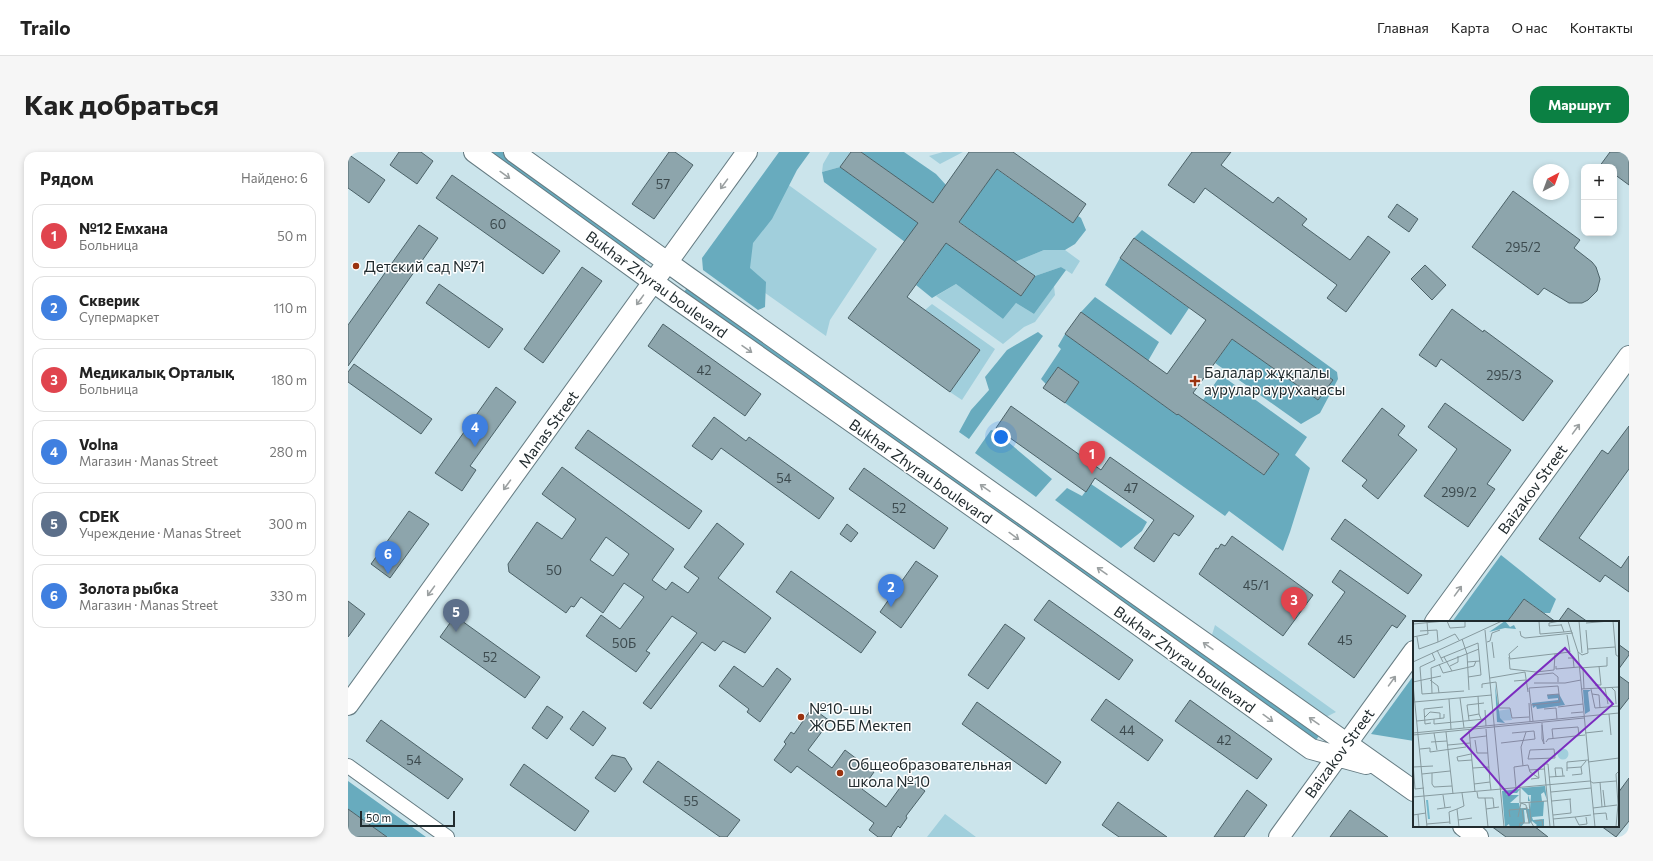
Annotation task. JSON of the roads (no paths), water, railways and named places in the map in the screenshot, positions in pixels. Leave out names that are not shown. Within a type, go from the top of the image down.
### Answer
[{"type":"street","name":"Bukhar Zhyrau boulevard","points":[[474,152],[653,282],[1014,536],[1311,749],[1342,750]]},
{"type":"street","name":"Bukhar Zhyrau boulevard","points":[[514,152],[1342,750],[1380,767],[1413,790]]},
{"type":"street","name":"Manas Street","points":[[348,705],[747,152]]},
{"type":"street","name":"Baizakov Street","points":[[1436,621],[1629,356]]},
{"type":"street","name":"Baizakov Street","points":[[1280,837],[1413,652]]},
{"type":"street","points":[[348,766],[447,837]]},
{"type":"street","points":[[1464,827],[1478,837]]},
{"type":"place","name":"Детский сад №71","points":[[356,266]]},
{"type":"place","name":"Балалар жұқпалы аурулар ауруханасы","points":[[1195,381]]},
{"type":"place","name":"Volna","points":[[475,447]]},
{"type":"place","name":"№12 Емхана","points":[[1092,474]]},
{"type":"place","name":"Золота рыбка","points":[[388,574]]},
{"type":"place","name":"Скверик","points":[[891,607]]},
{"type":"place","name":"Медикалық Орталық","points":[[1294,620]]},
{"type":"place","name":"CDEK","points":[[456,632]]},
{"type":"place","name":"№10-шы ЖОББ Мектеп","points":[[801,717]]},
{"type":"place","name":"Общеобразовательная школа №10","points":[[840,773]]}]
